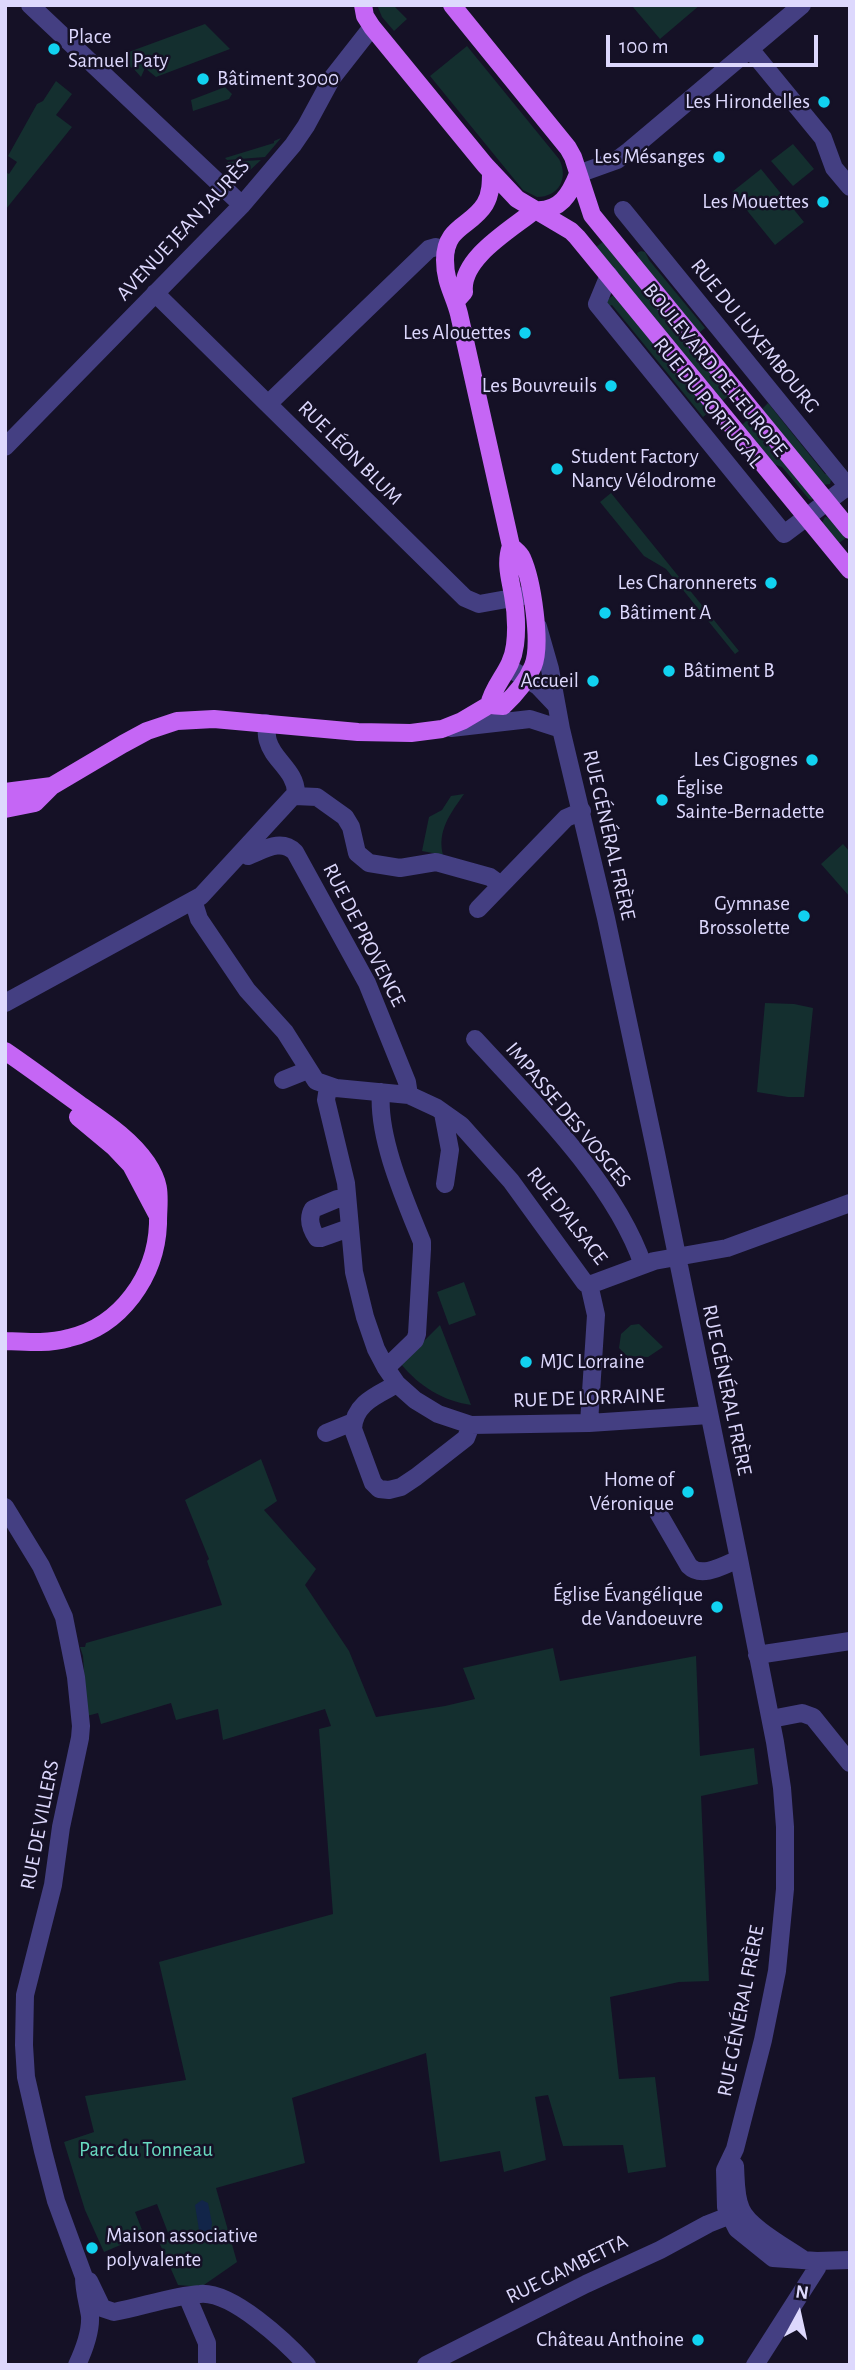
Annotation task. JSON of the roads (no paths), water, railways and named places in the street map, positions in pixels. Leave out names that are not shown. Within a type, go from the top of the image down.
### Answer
[{"type":"main road","name":"BOULEVARD DE L'EUROPE","points":[[363,5],[365,16],[372,27],[491,171],[517,199],[571,231],[850,570]]},
{"type":"main road","name":"BOULEVARD DE L'EUROPE","points":[[452,5],[568,148],[592,215],[850,530]]},
{"type":"main road","points":[[489,705],[492,690],[509,668],[515,642],[522,596],[522,556],[511,546],[456,301],[449,290],[445,262],[446,250],[455,230],[476,214],[486,202],[491,185],[491,171]]},
{"type":"main road","points":[[456,301],[464,292],[464,279],[468,268],[478,257],[536,210],[548,210],[565,200],[571,193],[578,174]]},
{"type":"main road","points":[[446,250],[468,268]]},
{"type":"main road","points":[[5,809],[35,803],[52,786],[123,744],[164,724],[200,719],[375,733],[419,733],[442,729],[462,721],[489,705],[503,706],[527,678],[536,652],[536,620],[522,596]]},
{"type":"main road","points":[[5,792],[52,786]]},
{"type":"main road","points":[[5,1051],[107,1124],[135,1149],[148,1164],[161,1197],[157,1239],[149,1269],[133,1296],[114,1315],[92,1329],[70,1338],[42,1342],[5,1340]]},
{"type":"main road","points":[[5,1066],[114,1147],[131,1165],[158,1216]]},
{"type":"street","points":[[30,5],[242,205]]},
{"type":"street","points":[[578,174],[617,160],[802,5]]},
{"type":"street","name":"AVENUE JEAN JAURÈS","points":[[5,447],[242,205],[293,145],[332,78],[372,27]]},
{"type":"street","points":[[746,53],[814,144],[842,160],[850,170]]},
{"type":"street","points":[[829,153],[834,168],[850,187]]},
{"type":"street","name":"RUE DU LUXEMBOURG","points":[[623,210],[849,487],[806,517]]},
{"type":"street","points":[[616,244],[645,238]]},
{"type":"street","points":[[268,404],[429,249],[436,247],[446,250]]},
{"type":"street","name":"RUE DU PORTUGAL","points":[[609,275],[597,304],[784,534],[806,517]]},
{"type":"street","name":"RUE LÉON BLUM","points":[[155,293],[466,598],[478,604],[522,596]]},
{"type":"street","name":"RUE GÉNÉRAL FRÈRE","points":[[536,620],[550,669],[561,729],[582,811],[651,1127],[779,1766],[785,1827],[783,1922],[770,2006],[735,2149],[725,2170],[724,2192],[735,2214]]},
{"type":"street","points":[[509,668],[527,678],[556,705]]},
{"type":"street","points":[[442,729],[530,719],[561,729]]},
{"type":"street","points":[[5,1003],[193,900],[206,891],[243,852],[295,796],[296,785],[269,744],[266,723]]},
{"type":"street","points":[[295,796],[317,797],[345,817],[351,827],[357,853],[369,863],[400,868],[436,862],[490,877],[501,886]]},
{"type":"street","points":[[478,909],[566,818],[582,811]]},
{"type":"street","name":"RUE DE PROVENCE","points":[[243,852],[248,856],[275,845],[285,845],[295,852],[367,983],[407,1082],[408,1095]]},
{"type":"street","points":[[193,900],[200,919],[254,999],[289,1038],[316,1081],[328,1087]]},
{"type":"street","name":"IMPASSE DES VOSGES","points":[[475,1039],[593,1174],[624,1223],[643,1265]]},
{"type":"street","points":[[283,1080],[308,1070]]},
{"type":"street","name":"RUE D'ALSACE","points":[[328,1087],[408,1095],[422,1100],[461,1125],[511,1181],[581,1279],[589,1284],[654,1261],[727,1248],[850,1203]]},
{"type":"street","name":"RUE DE LORRAINE","points":[[328,1087],[326,1100],[346,1184],[354,1272],[360,1302],[371,1337],[397,1384],[426,1408],[462,1424],[471,1425],[589,1423],[709,1415]]},
{"type":"street","points":[[381,1091],[380,1118],[405,1200],[422,1242],[417,1334],[415,1340],[386,1368]]},
{"type":"street","points":[[443,1113],[450,1150],[445,1184]]},
{"type":"street","points":[[347,1199],[337,1199],[313,1209],[310,1217],[317,1238],[349,1228]]},
{"type":"street","points":[[589,1284],[596,1308],[589,1423]]},
{"type":"street","points":[[397,1384],[368,1400],[357,1412],[354,1422],[353,1429],[373,1483],[379,1489],[401,1487],[416,1478],[466,1438],[471,1425]]},
{"type":"street","points":[[326,1433],[354,1422]]},
{"type":"street","name":"RUE DE VILLERS","points":[[5,1507],[41,1566],[64,1617],[76,1677],[81,1726],[61,1827],[53,1885],[25,1995],[24,2045],[26,2077],[43,2151],[56,2201],[84,2277],[90,2322],[85,2346],[77,2365]]},
{"type":"street","points":[[656,1510],[689,1566],[695,1571],[702,1573],[739,1559]]},
{"type":"street","points":[[757,1655],[850,1641]]},
{"type":"street","points":[[771,1719],[802,1713],[813,1717],[850,1763]]},
{"type":"street","points":[[735,2214],[811,2260],[817,2268],[755,2365]]},
{"type":"street","name":"RUE GAMBETTA","points":[[426,2365],[586,2284],[735,2214]]},
{"type":"street","points":[[811,2260],[850,2260]]},
{"type":"street","points":[[84,2277],[89,2280],[106,2311],[114,2312],[208,2294],[233,2304],[272,2333],[307,2365]]},
{"type":"street","points":[[187,2296],[207,2343],[207,2365]]},
{"type":"water","points":[[202,2200],[208,2203],[212,2223],[210,2237],[206,2238],[199,2230],[195,2205]]},
{"type":"place","name":"Place Samuel Paty","points":[[54,49]]},
{"type":"place","name":"Bâtiment 3000","points":[[203,79]]},
{"type":"place","name":"Les Hirondelles","points":[[824,102]]},
{"type":"place","name":"Les Mésanges","points":[[719,157]]},
{"type":"place","name":"Les Mouettes","points":[[823,202]]},
{"type":"place","name":"Les Alouettes","points":[[525,333]]},
{"type":"place","name":"Les Bouvreuils","points":[[611,386]]},
{"type":"place","name":"Student Factory Nancy Vélodrome","points":[[557,469]]},
{"type":"place","name":"Les Charonnerets","points":[[771,583]]},
{"type":"place","name":"Bâtiment A","points":[[605,613]]},
{"type":"place","name":"Bâtiment B","points":[[669,671]]},
{"type":"place","name":"Accueil","points":[[593,681]]},
{"type":"place","name":"Les Cigognes","points":[[812,760]]},
{"type":"place","name":"Église Sainte-Bernadette","points":[[662,800]]},
{"type":"place","name":"Gymnase Brossolette","points":[[804,916]]},
{"type":"place","name":"MJC Lorraine","points":[[526,1362]]},
{"type":"place","name":"Home of Véronique","points":[[688,1492]]},
{"type":"place","name":"Église Évangélique de Vandoeuvre","points":[[717,1607]]},
{"type":"place","name":"Maison associative polyvalente","points":[[92,2248]]},
{"type":"place","name":"Château Anthoine","points":[[698,2340]]},
{"type":"park label","name":"Parc du Tonneau","points":[[146,2150]]}]
